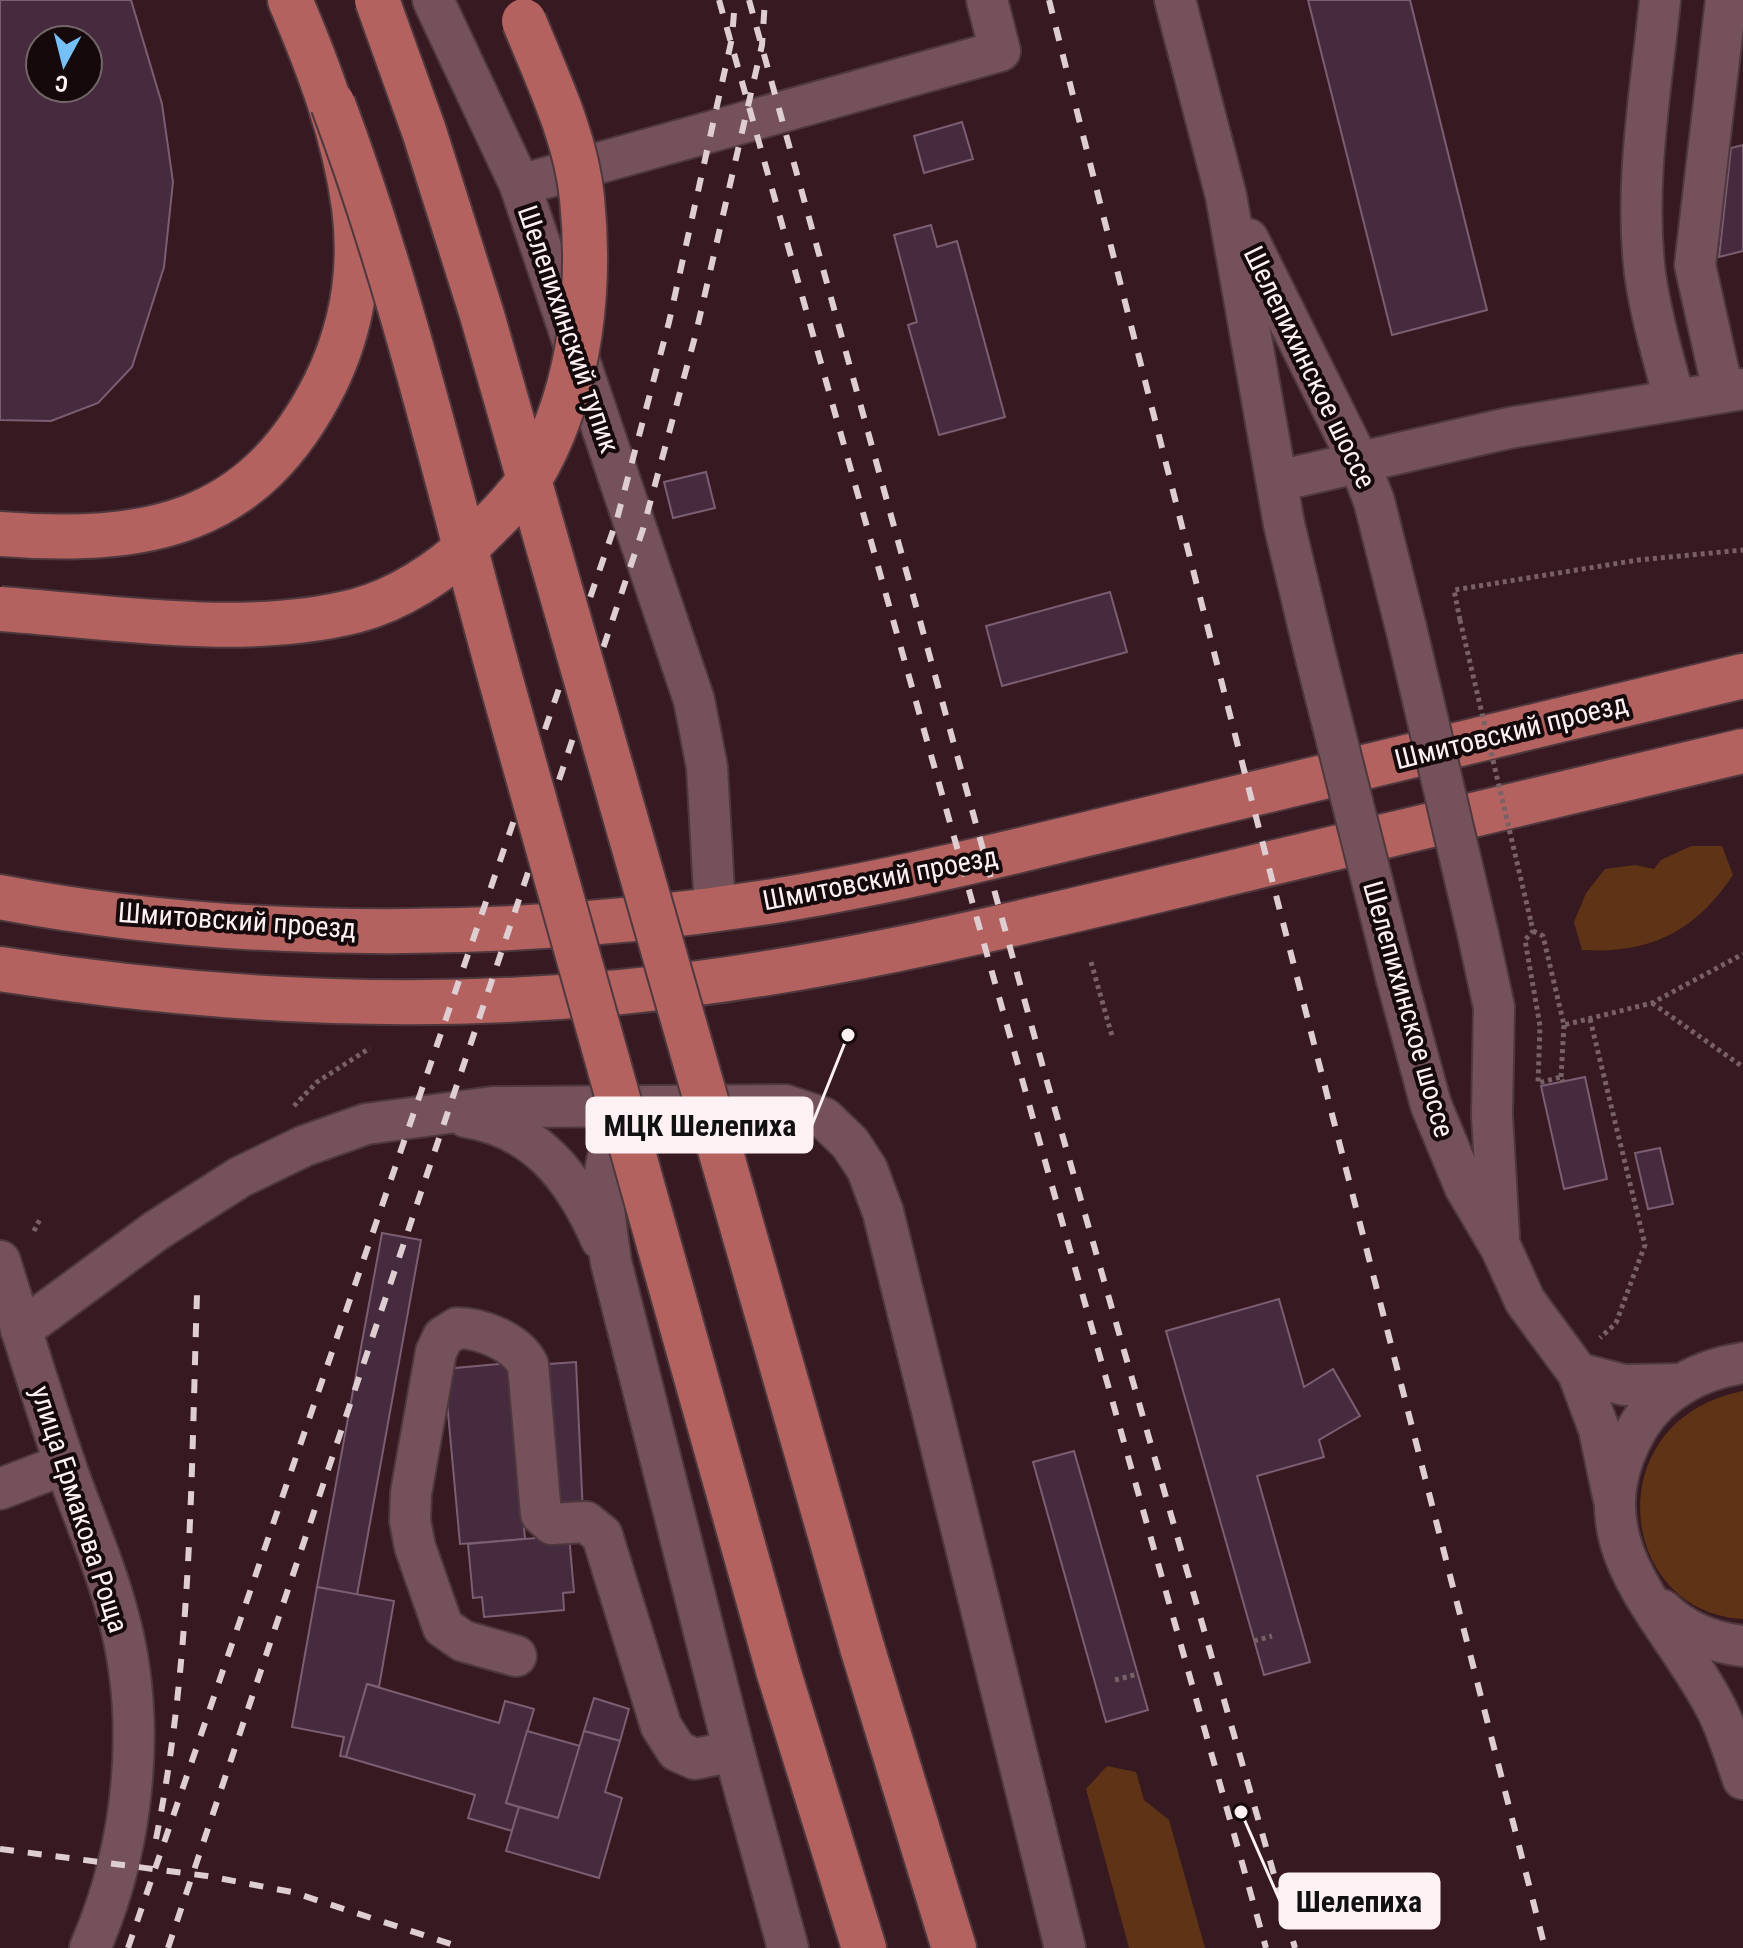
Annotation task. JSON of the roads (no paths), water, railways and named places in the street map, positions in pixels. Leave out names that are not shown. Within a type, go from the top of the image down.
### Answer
[{"type":"main road","points":[[290,0],[370,203],[778,1670],[864,1948]]},
{"type":"main road","points":[[377,0],[424,131],[482,315],[862,1647],[954,1948]]},
{"type":"main road","points":[[0,609],[224,624],[297,623],[358,611],[408,589],[452,562],[501,514],[538,464],[566,397],[580,335],[585,268],[582,196],[563,116],[513,0]]},
{"type":"main road","points":[[0,534],[74,538],[162,526],[204,512],[240,492],[283,454],[331,373],[354,296],[354,210],[333,104]]},
{"type":"main road","name":"Шмитовский проезд","points":[[0,897],[217,923],[378,929],[538,927],[715,909],[953,866],[1743,676]]},
{"type":"main road","points":[[0,969],[153,989],[377,1000],[542,998],[704,983],[969,936],[1743,751]]},
{"type":"street","points":[[433,0],[520,185]]},
{"type":"street","name":"Шелепихинский тупик","points":[[715,909],[707,767],[694,700],[520,185],[1000,51],[987,0]]},
{"type":"street","name":"Шелепихинское шоссе","points":[[1175,0],[1226,196],[1284,524],[1431,1105],[1465,1187],[1501,1248],[1525,1301],[1578,1373],[1599,1429],[1613,1496],[1615,1529],[1625,1562],[1718,1711],[1743,1779]]},
{"type":"street","points":[[1660,0],[1643,164],[1642,240],[1653,322],[1674,398]]},
{"type":"street","points":[[1278,481],[1509,428],[1733,390],[1695,265],[1726,0]]},
{"type":"street","name":"Шелепихинское шоссе","points":[[1226,196],[1359,462],[1374,501],[1494,1007],[1492,1115],[1495,1206],[1501,1248]]},
{"type":"street","points":[[685,1104],[640,1118],[616,1138],[606,1164],[603,1201],[611,1262],[734,1751],[788,1948]]},
{"type":"street","points":[[21,1330],[157,1230],[240,1177],[304,1146],[366,1124],[493,1107],[685,1104],[785,1105],[824,1118],[850,1143],[867,1169],[883,1212],[1065,1948]]},
{"type":"street","points":[[442,1114],[489,1121],[531,1140],[561,1168],[581,1198],[611,1262]]},
{"type":"street","name":"улица Ермакова Роща","points":[[0,1261],[65,1464],[117,1608],[127,1659],[134,1732],[123,1834],[108,1905],[90,1948]]},
{"type":"street","points":[[516,1656],[463,1641],[443,1627],[411,1534],[411,1493],[436,1352],[443,1337],[457,1328],[504,1341],[524,1357],[528,1365],[541,1514],[552,1524],[586,1522],[602,1535],[661,1726],[670,1744],[686,1757],[695,1759],[734,1751]]},
{"type":"street","name":"Шелепихинское шоссе","points":[[1613,1496],[1623,1452],[1646,1414],[1679,1384],[1719,1366],[1743,1363]]},
{"type":"street","name":"Шелепихинское шоссе","points":[[1578,1373],[1624,1385],[1679,1384]]},
{"type":"street","points":[[0,1489],[65,1464]]},
{"type":"street","points":[[1642,1591],[1676,1624],[1721,1644],[1743,1646]]},
{"type":"railway","points":[[719,0],[1266,1948]]},
{"type":"railway","points":[[128,1948],[617,519],[669,322],[732,38],[735,0]]},
{"type":"railway","points":[[749,0],[1044,1071],[1295,1948]]},
{"type":"railway","points":[[168,1948],[643,529],[696,333],[762,45],[765,0]]},
{"type":"railway","points":[[1049,0],[1545,1948]]},
{"type":"railway","points":[[156,1839],[168,1772],[183,1636],[197,1294]]},
{"type":"railway","points":[[0,1849],[207,1876],[292,1892],[463,1948]]},
{"type":"place","name":"МЦК Шелепиха","points":[[848,1035]]},
{"type":"place","name":"Шелепиха","points":[[1241,1812]]}]
